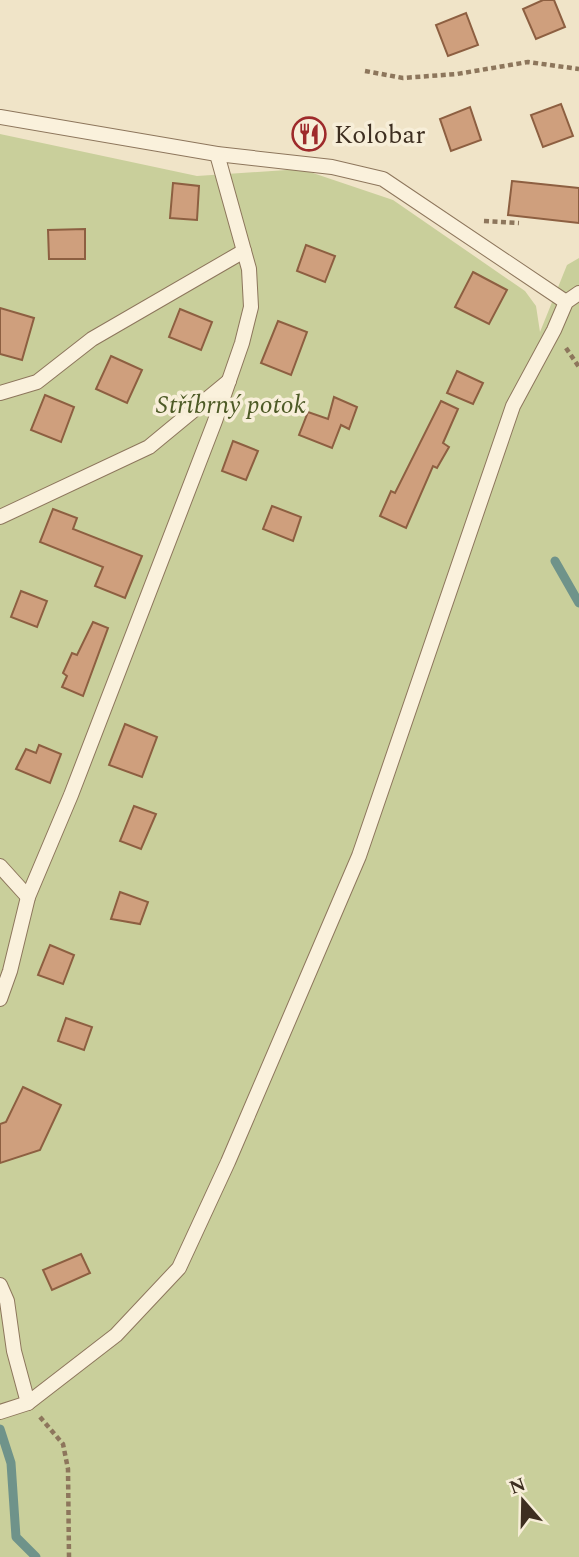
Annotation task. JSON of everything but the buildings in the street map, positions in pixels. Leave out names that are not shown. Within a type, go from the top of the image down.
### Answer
[{"type":"lane","points":[[0,117],[217,154],[332,167],[383,178],[573,298],[513,406],[359,856],[179,1268],[116,1335],[28,1403],[0,1412]]},
{"type":"lane","points":[[0,999],[10,971],[28,897],[71,796],[242,343],[251,307],[249,269],[217,154]]},
{"type":"lane","points":[[0,393],[37,382],[92,340],[244,251]]},
{"type":"lane","points":[[0,517],[149,447],[230,380]]},
{"type":"lane","points":[[0,866],[28,897]]},
{"type":"lane","points":[[0,1284],[7,1301],[14,1351],[28,1403]]},
{"type":"path","points":[[365,71],[403,78],[457,74],[528,62],[579,69]]},
{"type":"path","points":[[28,1403],[63,1444],[68,1469],[69,1557]]},
{"type":"green space","points":[[0,134],[197,176],[301,169],[393,200],[525,291],[536,306],[540,332],[567,265],[579,258],[579,1557],[0,1557]]},
{"type":"waterway","points":[[555,561],[579,603]]},
{"type":"waterway","name":"Stříbrný potok","points":[[0,1429],[11,1463],[16,1537],[36,1557]]},
{"type":"place","name":"Kolobar","points":[[309,134]]}]
